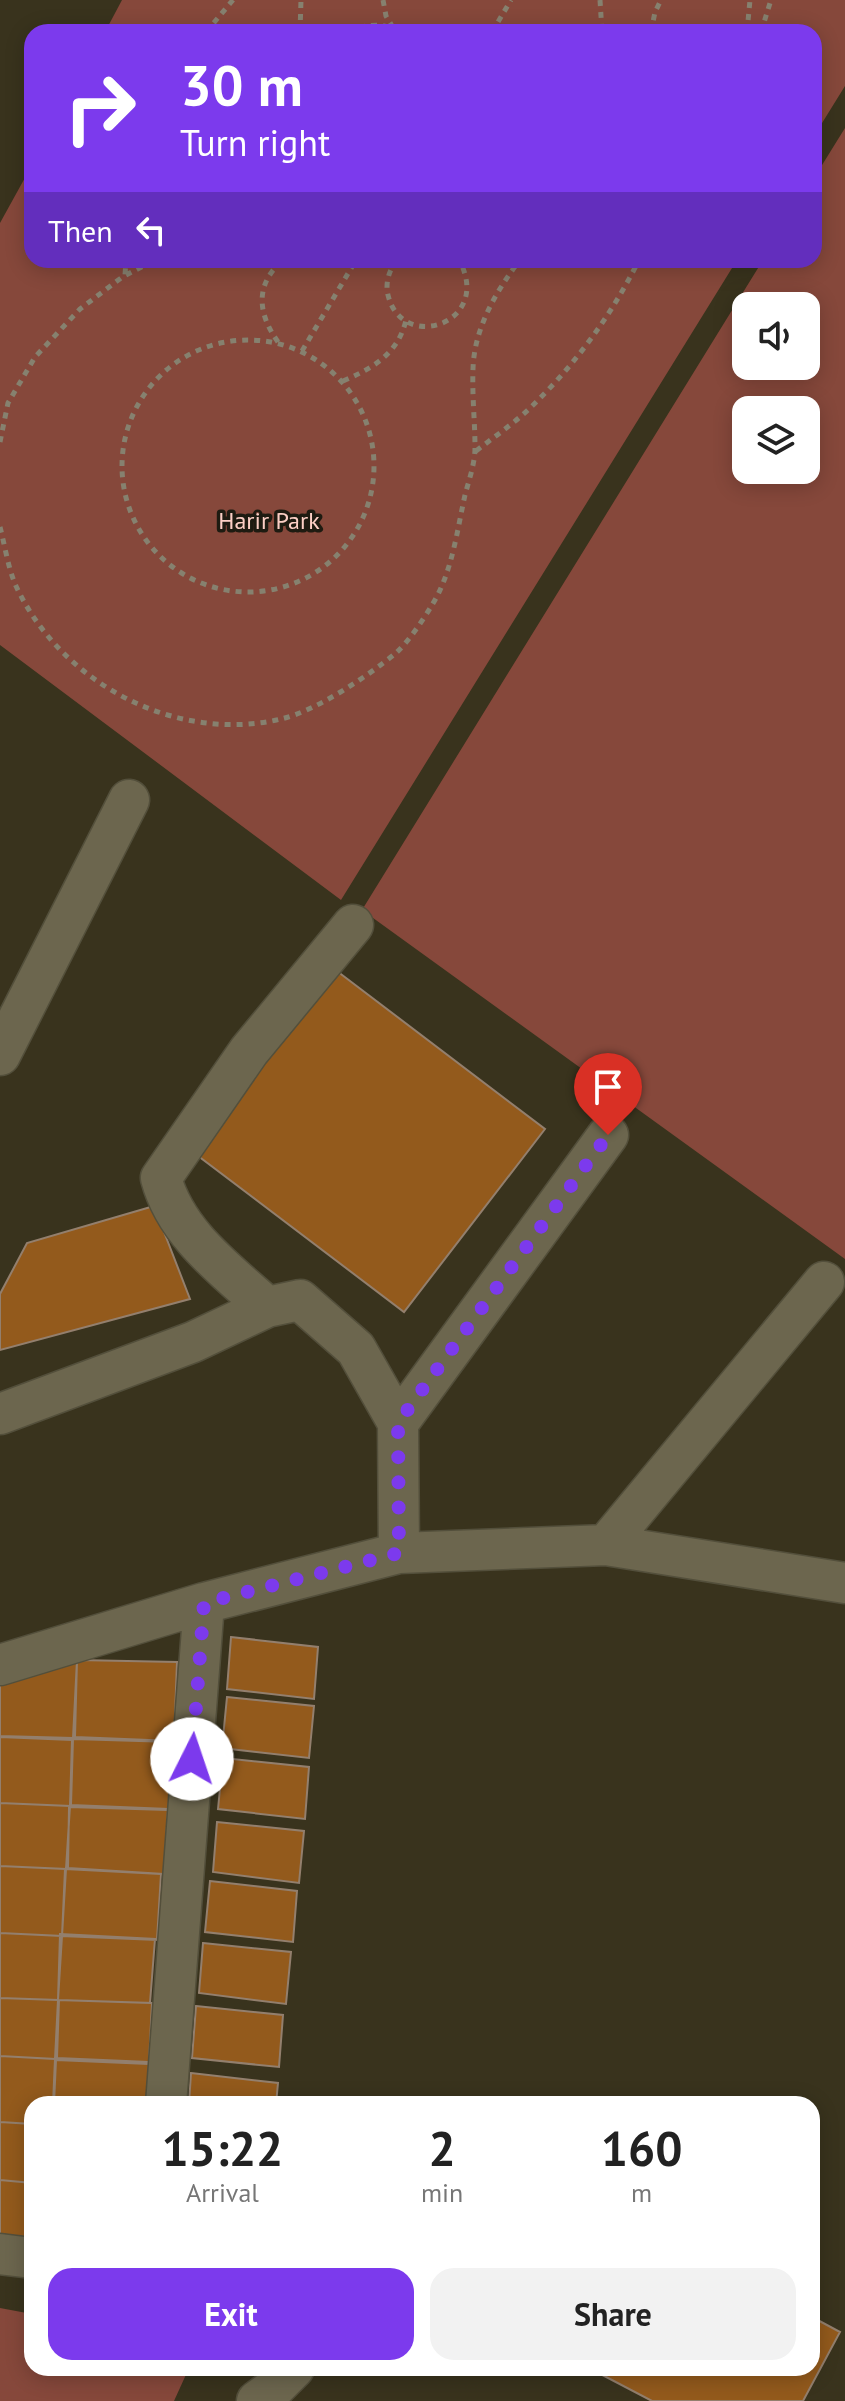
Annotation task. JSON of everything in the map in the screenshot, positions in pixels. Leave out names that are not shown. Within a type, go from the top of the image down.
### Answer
[{"type":"street","points":[[0,1055],[129,800]]},
{"type":"street","points":[[267,1307],[203,1250],[167,1200],[161,1178],[249,1051],[353,925]]},
{"type":"street","points":[[398,1423],[608,1135]]},
{"type":"street","points":[[606,1545],[824,1282]]},
{"type":"street","points":[[0,1414],[193,1342],[267,1307],[300,1300],[356,1349],[398,1423],[399,1553]]},
{"type":"street","points":[[0,1665],[204,1603],[399,1553],[606,1545],[845,1583]]},
{"type":"street","points":[[167,2096],[204,1603]]},
{"type":"street","points":[[0,2254],[24,2257]]},
{"type":"street","points":[[257,2401],[286,2376]]},
{"type":"path","points":[[213,24],[233,0]]},
{"type":"path","points":[[300,24],[301,0]]},
{"type":"path","points":[[383,0],[391,24]]},
{"type":"path","points":[[497,24],[511,0]]},
{"type":"path","points":[[600,0],[602,24]]},
{"type":"path","points":[[653,24],[661,0]]},
{"type":"path","points":[[748,24],[750,0]]},
{"type":"path","points":[[764,24],[771,0]]},
{"type":"path","points":[[125,268],[125,275]]},
{"type":"path","points":[[0,442],[8,403],[35,357],[80,309],[139,268]]},
{"type":"path","points":[[276,268],[268,277],[262,295],[262,312],[265,324],[278,342]]},
{"type":"path","points":[[302,351],[351,268]]},
{"type":"path","points":[[393,268],[387,280],[387,293],[392,305],[406,320],[424,327],[438,326],[460,311],[467,299],[468,285],[464,268]]},
{"type":"path","points":[[0,527],[15,585],[40,625],[76,665],[121,698],[175,718],[222,725],[283,719],[334,696],[398,651],[433,603],[448,571],[475,452],[473,366],[482,323],[514,268]]},
{"type":"path","points":[[475,452],[528,410],[575,361],[611,313],[635,268]]},
{"type":"path","points":[[343,381],[369,370],[389,355],[403,333],[406,320]]},
{"type":"path","points":[[238,340],[278,342],[302,351],[324,364],[343,381],[365,414],[375,453],[373,493],[358,530],[333,561],[299,583],[260,593],[221,591],[183,576],[152,550],[131,517],[121,478],[124,438],[139,401],[165,371],[199,349],[238,340]]},
{"type":"green space","points":[[122,0],[845,0],[845,86],[822,123],[822,24],[109,24]]},
{"type":"green space","points":[[845,128],[845,1259],[362,910],[732,310],[732,380],[820,380],[820,292],[743,292],[758,268],[822,268],[822,165]]},
{"type":"green space","name":"Harir Park","points":[[24,180],[24,268],[732,268],[341,900],[0,645],[0,223]]},
{"type":"green space","points":[[0,2308],[24,2312],[24,2376],[185,2376],[174,2401],[0,2401]]},
{"type":"building","points":[[325,962],[545,1129],[404,1312],[185,1146]]},
{"type":"building","points":[[154,1206],[190,1299],[0,1350],[0,1294],[27,1243]]},
{"type":"building","points":[[231,1637],[318,1647],[314,1699],[227,1689]]},
{"type":"building","points":[[77,1660],[73,1738],[0,1736],[0,1680]]},
{"type":"building","points":[[77,1660],[177,1662],[174,1741],[75,1737]]},
{"type":"building","points":[[227,1697],[314,1706],[309,1758],[222,1748]]},
{"type":"building","points":[[0,1737],[72,1740],[70,1806],[0,1803]]},
{"type":"building","points":[[73,1739],[172,1742],[169,1809],[71,1805]]},
{"type":"building","points":[[223,1758],[309,1767],[305,1819],[218,1809]]},
{"type":"building","points":[[0,1803],[70,1806],[66,1869],[0,1866]]},
{"type":"building","points":[[69,1807],[168,1810],[164,1874],[68,1868]]},
{"type":"building","points":[[217,1822],[304,1831],[299,1883],[213,1872]]},
{"type":"building","points":[[0,1866],[66,1869],[62,1936],[0,1933]]},
{"type":"building","points":[[65,1869],[161,1874],[157,1940],[62,1936]]},
{"type":"building","points":[[210,1881],[297,1891],[293,1942],[205,1932]]},
{"type":"building","points":[[0,1933],[62,1936],[58,2000],[0,1998]]},
{"type":"building","points":[[60,1934],[155,1939],[150,2003],[58,2000]]},
{"type":"building","points":[[203,1943],[291,1952],[286,2004],[199,1993]]},
{"type":"building","points":[[0,1998],[58,2000],[55,2059],[0,2056]]},
{"type":"building","points":[[59,2000],[152,2003],[149,2062],[57,2058]]},
{"type":"building","points":[[196,2006],[283,2015],[279,2067],[192,2058]]},
{"type":"building","points":[[0,2056],[55,2059],[53,2096],[24,2096],[24,2124],[0,2122]]},
{"type":"building","points":[[56,2060],[149,2064],[147,2096],[54,2096]]},
{"type":"building","points":[[191,2073],[278,2083],[277,2096],[190,2096]]},
{"type":"building","points":[[0,2122],[24,2124],[24,2182],[0,2180]]},
{"type":"building","points":[[0,2180],[24,2182],[24,2239],[0,2237]]},
{"type":"building","points":[[820,2321],[840,2332],[820,2369]]},
{"type":"building","points":[[604,2376],[816,2376],[803,2401],[652,2401]]},
{"type":"route","points":[[192,1759],[204,1603],[399,1553],[398,1423],[608,1135]]}]
